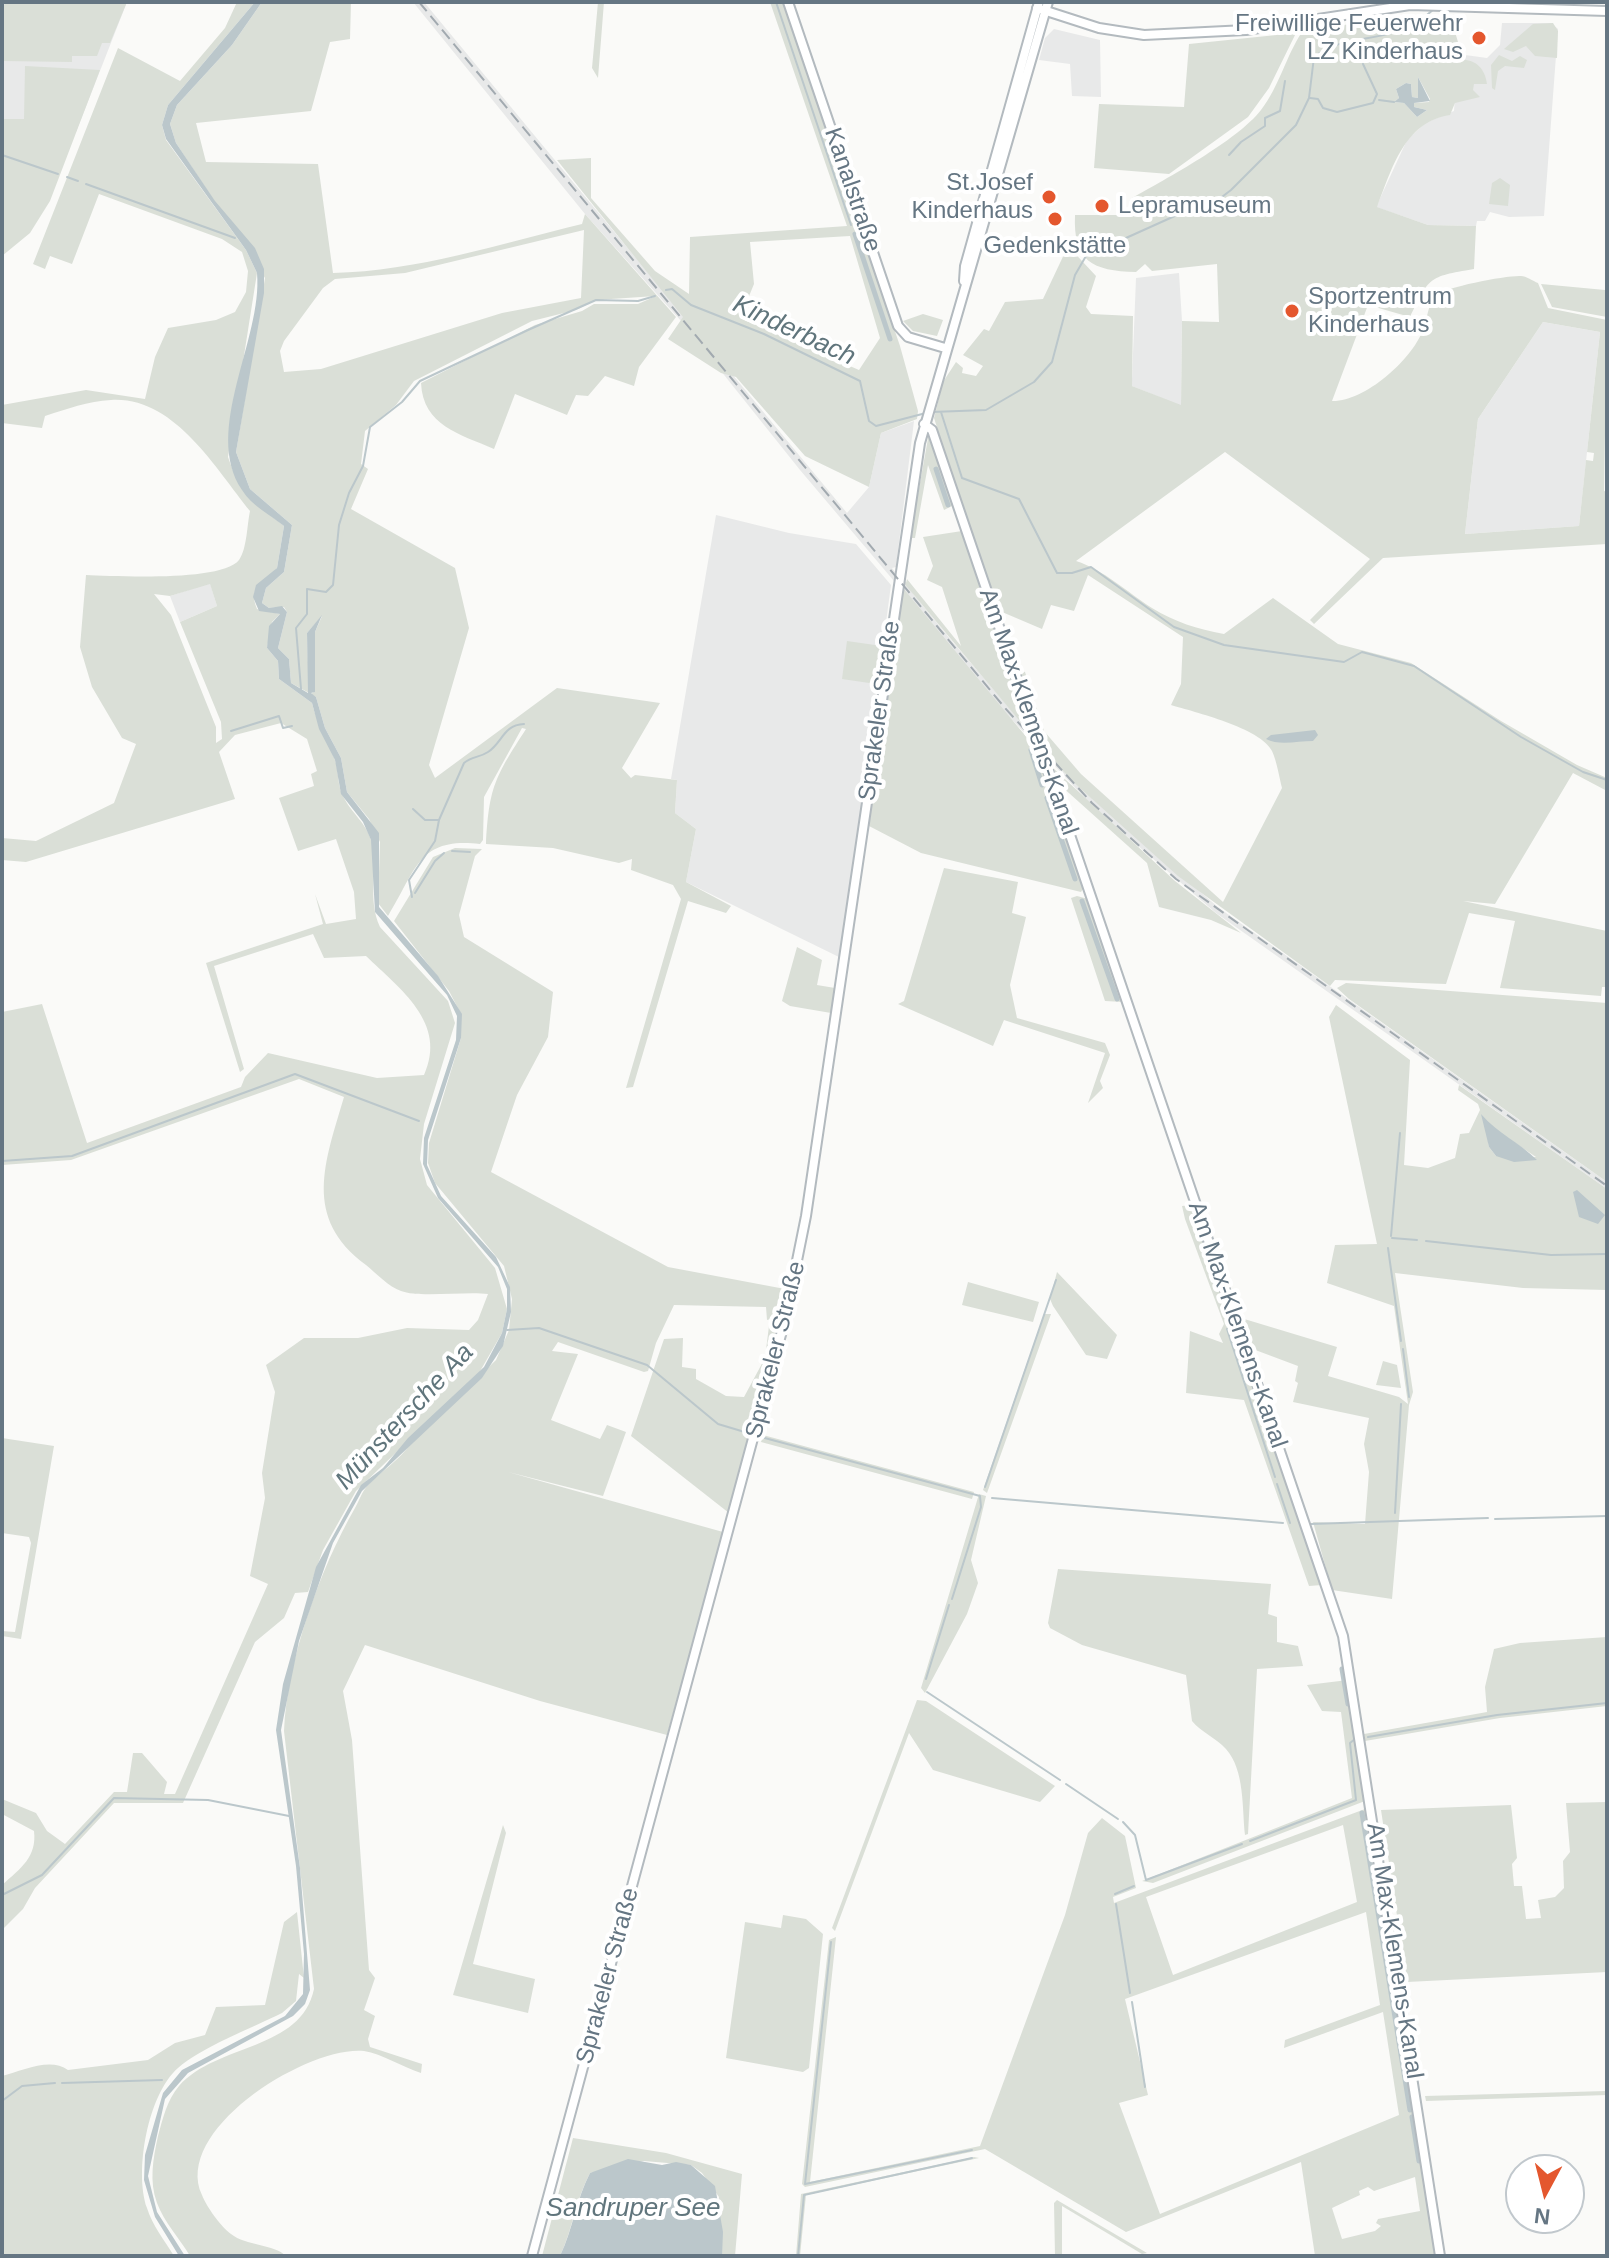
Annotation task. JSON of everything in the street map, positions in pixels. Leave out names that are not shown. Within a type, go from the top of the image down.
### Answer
[{"type":"main road","name":"Kanalstraße","points":[[788,2],[898,326],[908,337],[945,348]]},
{"type":"main road","points":[[1042,6],[1119,33],[1174,35],[1260,28],[1388,6],[1607,11]]},
{"type":"main road","points":[[964,282],[1026,73],[1042,6]]},
{"type":"main road","points":[[964,282],[965,266],[1042,6]]},
{"type":"main road","name":"Sprakeler Straße","points":[[532,2256],[777,1355],[798,1263],[926,417],[964,282]]},
{"type":"main road","name":"Am Max-Klemens-Kanal","points":[[926,417],[1343,1636],[1440,2256]]},
{"type":"shaded area","points":[[2,2],[127,2],[76,132],[2,131]]},
{"type":"shaded area","points":[[8,2],[127,2],[110,43],[102,43],[97,56],[72,56],[72,62],[2,61],[2,6]]},
{"type":"shaded area","points":[[237,2],[255,2],[168,105],[162,125],[166,140],[246,250],[257,273],[228,457],[244,489],[284,526],[277,568],[256,590],[254,601],[257,609],[280,614],[272,622],[267,648],[278,661],[279,679],[312,703],[335,760],[341,792],[370,836],[374,854],[374,906],[380,927],[448,1001],[455,1023],[424,1124],[420,1159],[427,1185],[495,1268],[507,1309],[502,1333],[479,1373],[356,1491],[323,1550],[308,1592],[295,1593],[284,1618],[255,1642],[183,1803],[114,1803],[35,1888],[23,1909],[2,1930],[2,1885],[30,1855],[34,1831],[2,1814],[2,1799],[36,1813],[47,1831],[65,1844],[114,1792],[127,1792],[133,1753],[142,1753],[167,1782],[164,1794],[175,1794],[268,1584],[250,1576],[265,1498],[262,1473],[275,1392],[266,1365],[304,1338],[358,1338],[407,1328],[469,1330],[478,1320],[488,1294],[401,1291],[383,1280],[346,1247],[333,1228],[326,1208],[324,1188],[330,1144],[344,1097],[299,1079],[71,1160],[2,1165],[2,1012],[42,1004],[87,1143],[241,1087],[245,1077],[268,1053],[377,1078],[424,1075],[430,1056],[430,1039],[425,1023],[406,994],[366,956],[324,958],[313,934],[214,966],[244,1069],[240,1072],[206,963],[323,924],[315,894],[326,924],[356,919],[354,892],[336,839],[298,851],[279,798],[314,786],[311,774],[317,771],[307,739],[281,723],[235,735],[219,752],[235,799],[26,862],[2,860],[2,838],[36,841],[114,803],[136,744],[122,738],[92,687],[80,647],[86,575],[167,576],[212,572],[229,567],[239,560],[244,550],[250,511],[191,438],[154,410],[134,402],[111,400],[45,416],[42,428],[2,423],[2,405],[86,390],[145,399],[155,357],[168,328],[216,320],[235,312],[246,292],[248,271],[242,252],[222,239],[99,194],[72,264],[50,256],[45,269],[33,264],[118,48],[180,81],[225,28]],"holes":[[[210,584],[217,606],[180,622],[221,722],[222,739],[216,743],[216,727],[171,615],[154,594],[170,596]]]},
{"type":"shaded area","points":[[262,2],[351,2],[350,39],[330,42],[311,111],[196,123],[206,162],[318,164],[333,273],[396,267],[458,255],[582,224],[585,214],[676,317],[639,367],[634,386],[605,376],[588,396],[576,395],[567,415],[515,394],[494,449],[456,433],[436,419],[423,398],[421,383],[535,325],[582,311],[594,304],[638,304],[656,296],[596,300],[576,310],[532,321],[414,381],[396,405],[365,431],[361,464],[368,469],[351,509],[455,568],[469,628],[429,765],[435,778],[557,688],[660,703],[622,768],[631,778],[635,775],[677,780],[675,813],[696,829],[686,882],[731,906],[726,913],[688,901],[633,1087],[626,1088],[681,899],[673,885],[631,870],[632,859],[619,863],[553,848],[486,844],[492,795],[507,759],[526,729],[522,728],[484,797],[483,840],[480,844],[459,843],[431,851],[414,871],[388,916],[378,903],[380,842],[369,819],[347,792],[341,758],[325,728],[316,697],[311,694],[315,691],[315,632],[322,616],[307,633],[309,693],[291,683],[289,659],[278,648],[287,612],[284,607],[269,608],[262,603],[266,588],[284,572],[292,525],[250,489],[236,452],[265,278],[176,143],[170,124],[177,105],[232,45]],"holes":[[[584,230],[581,298],[502,313],[321,369],[284,372],[280,351],[284,341],[323,288],[335,279],[405,273]]]},
{"type":"shaded area","points":[[413,2],[424,2],[847,513],[869,487],[881,433],[914,421],[896,567],[892,568],[903,582],[908,582],[914,595],[1072,781],[1219,908],[1607,1182],[1607,1189],[1216,913],[1094,808],[1004,711],[800,470],[681,321],[585,214]]},
{"type":"shaded area","points":[[598,2],[604,2],[598,78],[592,68]]},
{"type":"shaded area","points":[[770,2],[783,2],[900,346],[918,411],[917,419],[881,433],[869,487],[805,456],[736,377],[721,373],[668,339],[683,317],[557,160],[591,158],[591,198],[655,271],[689,294],[690,237],[847,226]],"holes":[[[850,236],[880,338],[859,370],[740,318],[754,284],[750,242]]]},
{"type":"shaded area","points":[[1450,15],[1458,42],[1458,60],[1478,65],[1487,84],[1474,84],[1473,90],[1480,97],[1455,103],[1450,115],[1434,119],[1411,137],[1395,163],[1377,207],[1428,225],[1476,226],[1474,269],[1447,274],[1432,281],[1410,317],[1368,305],[1332,401],[1358,395],[1385,378],[1417,342],[1431,303],[1442,292],[1514,276],[1538,283],[1548,308],[1607,320],[1604,491],[1607,492],[1607,544],[1383,558],[1314,624],[1310,620],[1370,559],[1225,452],[1076,561],[1106,576],[1169,617],[1224,634],[1273,598],[1338,644],[1411,663],[1501,721],[1577,765],[1607,778],[1607,791],[1573,773],[1495,904],[1463,901],[1607,931],[1607,987],[1602,987],[1601,996],[1500,988],[1515,921],[1469,913],[1446,984],[1335,980],[1330,986],[1178,876],[1072,781],[1045,751],[1019,670],[1025,672],[1044,731],[1081,774],[1223,902],[1282,788],[1272,751],[1255,735],[1241,728],[1171,705],[1181,684],[1183,637],[1088,575],[1074,611],[1051,605],[1042,629],[995,609],[934,418],[943,382],[956,362],[963,368],[962,373],[976,376],[983,366],[963,355],[984,329],[989,331],[1005,302],[1043,299],[1068,246],[1096,276],[1086,307],[1091,314],[1133,316],[1132,386],[1181,405],[1182,321],[1219,322],[1217,264],[1152,271],[1145,264],[1136,272],[1097,266],[1082,253],[1075,231],[1075,215],[1130,215],[1134,209],[1132,198],[1236,134],[1267,101],[1302,32],[1398,16]],"holes":[[[1418,77],[1430,99],[1429,102],[1414,103],[1414,107],[1427,110],[1417,117],[1404,103],[1394,102],[1399,98],[1396,89],[1406,83],[1411,84],[1412,97],[1418,98]],[[1543,322],[1600,332],[1587,452],[1594,453],[1593,461],[1586,460],[1579,526],[1465,534],[1478,419]]]},
{"type":"shaded area","points":[[1502,23],[1551,23],[1558,29],[1544,216],[1509,217],[1490,212],[1485,221],[1477,221],[1476,226],[1428,225],[1376,207],[1407,140],[1425,123],[1454,111],[1458,54],[1487,58],[1500,45]]},
{"type":"shaded area","points":[[1553,23],[1558,31],[1557,58],[1535,56],[1526,46],[1513,52],[1504,49],[1533,24]]},
{"type":"shaded area","points":[[1054,29],[1100,40],[1101,97],[1072,96],[1070,64],[1039,60],[1045,38]]},
{"type":"shaded area","points":[[1296,33],[1269,88],[1248,117],[1169,174],[1094,168],[1099,104],[1184,107],[1189,44]]},
{"type":"shaded area","points":[[1499,55],[1512,61],[1520,56],[1527,60],[1524,68],[1505,66],[1498,71],[1495,90],[1492,88],[1491,65]]},
{"type":"shaded area","points":[[25,66],[100,70],[50,201],[30,233],[2,256],[2,119],[24,119]]},
{"type":"shaded area","points":[[1500,178],[1510,185],[1508,206],[1489,204],[1492,183]]},
{"type":"shaded area","points":[[1179,273],[1181,406],[1132,386],[1136,278]]},
{"type":"shaded area","points":[[1607,276],[1607,317],[1552,307],[1541,284],[1605,290]]},
{"type":"shaded area","points":[[923,314],[943,320],[937,336],[913,331],[903,321]]},
{"type":"shaded area","points":[[1543,322],[1600,332],[1579,526],[1465,534],[1478,419]]},
{"type":"shaded area","points":[[929,433],[954,505],[944,510],[928,465],[915,538],[910,538]]},
{"type":"shaded area","points":[[716,515],[789,533],[856,544],[891,585],[841,958],[686,882],[696,829],[675,813],[677,780],[671,779]]},
{"type":"shaded area","points":[[962,531],[1034,738],[903,582],[904,574],[906,583],[907,579],[961,646],[942,587],[927,580],[933,566],[923,537]]},
{"type":"shaded area","points":[[210,583],[217,606],[180,622],[170,596]]},
{"type":"shaded area","points":[[903,588],[1038,751],[1084,887],[1081,892],[921,853],[869,826]]},
{"type":"shaded area","points":[[847,641],[882,646],[876,684],[842,679]]},
{"type":"shaded area","points":[[1053,768],[1175,881],[1241,933],[1211,920],[1159,907],[1147,863],[1060,785]]},
{"type":"shaded area","points":[[455,848],[482,849],[475,856],[459,915],[464,937],[553,992],[548,1037],[517,1095],[491,1172],[668,1267],[785,1289],[784,1315],[767,1320],[766,1307],[674,1305],[656,1343],[648,1371],[644,1372],[558,1342],[552,1351],[578,1354],[551,1420],[600,1439],[607,1425],[626,1432],[603,1496],[508,1472],[723,1532],[667,1735],[540,1701],[365,1645],[343,1691],[352,1740],[369,1970],[375,1978],[364,2010],[375,2016],[368,2039],[370,2047],[422,2064],[421,2073],[364,2051],[340,2053],[311,2062],[251,2096],[226,2119],[207,2144],[198,2170],[202,2195],[214,2216],[231,2234],[286,2256],[190,2256],[160,2210],[153,2186],[155,2153],[168,2103],[179,2086],[195,2072],[276,2036],[293,2024],[306,2009],[314,1989],[284,1731],[291,1675],[308,1616],[342,1532],[365,1488],[496,1360],[509,1330],[512,1299],[504,1266],[435,1183],[428,1163],[429,1143],[461,1038],[461,1014],[449,991],[394,921],[433,857]]},
{"type":"shaded area","points":[[944,868],[1018,882],[1012,913],[1026,917],[1010,985],[1017,1018],[1105,1043],[1110,1055],[1100,1081],[1103,1088],[1088,1103],[1105,1053],[1004,1020],[993,1046],[898,1004],[904,1001]]},
{"type":"shaded area","points":[[1071,898],[1088,899],[1123,1002],[1105,1001]]},
{"type":"shaded area","points":[[797,947],[822,960],[817,985],[835,988],[831,1013],[790,1006],[782,1001]]},
{"type":"shaded area","points":[[1346,983],[1607,1003],[1607,1182],[1349,999],[1337,988]]},
{"type":"shaded area","points":[[1336,1005],[1410,1060],[1404,1165],[1428,1168],[1455,1158],[1460,1134],[1469,1133],[1480,1110],[1478,1104],[1458,1090],[1459,1085],[1607,1189],[1607,1290],[1523,1288],[1395,1273],[1413,1392],[1409,1405],[1392,1599],[1332,1590],[1313,1522],[1365,1524],[1369,1472],[1364,1444],[1369,1418],[1293,1402],[1298,1366],[1250,1348],[1241,1318],[1337,1347],[1328,1376],[1399,1397],[1408,1404],[1394,1306],[1327,1283],[1335,1245],[1377,1244],[1329,1017]],"holes":[[[1494,1129],[1536,1157],[1496,1156],[1489,1147],[1487,1131]]]},
{"type":"shaded area","points":[[1192,1205],[1322,1585],[1309,1586],[1244,1400],[1186,1393],[1190,1331],[1223,1343],[1219,1334],[1224,1324],[1185,1219],[1182,1206]]},
{"type":"shaded area","points":[[1057,1272],[1117,1335],[1107,1359],[1086,1355],[1053,1306],[1050,1299]]},
{"type":"shaded area","points":[[968,1282],[1039,1302],[1033,1322],[962,1305]]},
{"type":"shaded area","points":[[1044,1314],[1051,1314],[987,1493],[983,1490]]},
{"type":"shaded area","points":[[781,1323],[729,1513],[631,1436],[664,1339],[683,1338],[682,1367],[696,1369],[696,1379],[726,1396],[744,1397],[765,1358],[769,1326]]},
{"type":"shaded area","points":[[1383,1361],[1397,1365],[1401,1388],[1376,1385]]},
{"type":"shaded area","points":[[763,1435],[974,1492],[972,1499],[761,1442]]},
{"type":"shaded area","points":[[2,1438],[54,1446],[21,1639],[2,1636],[2,1631],[15,1632],[31,1543],[29,1537],[2,1533]]},
{"type":"shaded area","points":[[979,1494],[986,1496],[971,1560],[978,1583],[967,1614],[925,1693],[921,1688]]},
{"type":"shaded area","points":[[1058,1569],[1271,1584],[1268,1614],[1277,1617],[1277,1642],[1298,1646],[1303,1666],[1257,1669],[1248,1834],[1245,1835],[1237,1768],[1226,1749],[1192,1721],[1186,1675],[1082,1645],[1050,1628],[1048,1623]]},
{"type":"shaded area","points":[[1607,1637],[1607,1706],[1500,1718],[1365,1741],[1364,1734],[1487,1712],[1485,1687],[1494,1649],[1520,1643]]},
{"type":"shaded area","points":[[1348,1680],[1365,1801],[1153,1883],[1142,1881],[1352,1798],[1341,1712],[1322,1711],[1307,1685]]},
{"type":"shaded area","points":[[917,1700],[926,1701],[1055,1786],[1040,1802],[933,1770],[909,1733],[835,1931],[832,1928]]},
{"type":"shaded area","points":[[1607,1802],[1607,1972],[1407,1982],[1381,1810],[1511,1805],[1517,1858],[1512,1864],[1514,1886],[1522,1886],[1526,1919],[1541,1918],[1538,1900],[1555,1897],[1564,1888],[1563,1861],[1570,1852],[1566,1803]]},
{"type":"shaded area","points":[[1365,1809],[1369,1812],[1436,2256],[1315,2256],[1301,2162],[1126,2232],[985,2149],[805,2187],[802,2184],[829,1940],[836,1937],[810,2182],[980,2146],[1065,1915],[1088,1833],[1102,1818],[1125,1836],[1136,1888],[1113,1897],[1114,1903]],"holes":[[[1343,1825],[1357,1902],[1173,1975],[1146,1897]],[[1366,1912],[1380,2005],[1285,2040],[1284,2048],[1383,2012],[1399,2115],[1160,2214],[1119,2103],[1148,2095],[1125,1999]],[[1415,2177],[1420,2211],[1378,2219],[1376,2223],[1381,2226],[1375,2231],[1342,2239],[1332,2208],[1360,2195],[1359,2191],[1368,2187],[1374,2191]]]},
{"type":"shaded area","points":[[503,1825],[506,1833],[473,1964],[535,1979],[528,2013],[453,1995]]},
{"type":"shaded area","points":[[297,1912],[304,1978],[299,1974],[296,2001],[282,2013],[188,2060],[168,2080],[152,2114],[143,2154],[143,2192],[152,2221],[174,2256],[2,2256],[2,2076],[44,2065],[61,2066],[68,2070],[148,2060],[175,2043],[205,2035],[216,2007],[265,2005],[284,1922]]},
{"type":"shaded area","points":[[783,1915],[806,1919],[823,1934],[809,2068],[803,2072],[726,2058],[745,1922],[781,1928]]},
{"type":"shaded area","points":[[1607,2091],[1607,2095],[1426,2101],[1425,2096]]},
{"type":"shaded area","points":[[573,2138],[666,2153],[742,2174],[735,2256],[722,2256],[719,2197],[702,2173],[691,2165],[644,2161],[590,2173],[560,2256],[542,2256]]},
{"type":"shaded area","points":[[979,2158],[806,2195],[800,2256],[796,2256],[801,2194]]},
{"type":"shaded area","points":[[1057,2200],[1147,2253],[1142,2254],[1062,2206],[1062,2256],[1055,2256],[1054,2203]]},
{"type":"water","points":[[255,2],[262,2],[232,45],[177,105],[170,124],[176,143],[215,201],[255,248],[264,269],[264,293],[236,452],[250,489],[292,525],[284,572],[266,588],[262,603],[269,608],[282,606],[287,612],[278,648],[289,659],[291,683],[308,693],[307,633],[322,615],[315,632],[315,692],[311,693],[316,697],[325,728],[341,758],[347,792],[379,833],[379,907],[438,976],[462,1014],[461,1038],[428,1140],[427,1165],[441,1196],[496,1257],[510,1287],[511,1312],[503,1346],[482,1378],[362,1491],[333,1543],[299,1641],[281,1730],[300,1868],[310,1990],[305,2004],[293,2016],[188,2073],[165,2099],[148,2176],[157,2212],[185,2256],[179,2256],[155,2217],[144,2180],[145,2155],[163,2093],[182,2070],[285,2016],[303,1994],[304,1954],[296,1866],[276,1730],[283,1684],[316,1567],[361,1485],[383,1468],[408,1438],[484,1367],[502,1333],[507,1309],[507,1289],[498,1267],[438,1198],[423,1164],[424,1138],[456,1040],[457,1016],[447,995],[375,912],[371,840],[363,822],[341,794],[335,760],[319,729],[312,703],[279,679],[278,661],[267,648],[269,626],[280,614],[259,611],[253,597],[256,585],[277,568],[284,526],[242,490],[231,466],[228,440],[231,412],[252,326],[257,273],[246,250],[166,139],[162,125],[168,105]]},
{"type":"water","points":[[1418,77],[1430,101],[1414,103],[1414,107],[1427,110],[1417,117],[1404,103],[1394,102],[1399,98],[1396,89],[1406,83],[1411,84],[1412,97],[1418,98]]},
{"type":"water","points":[[1315,730],[1318,735],[1313,741],[1283,743],[1266,739],[1271,735]]},
{"type":"water","points":[[1481,1114],[1537,1160],[1514,1162],[1496,1156],[1489,1147]]},
{"type":"water","points":[[1577,1190],[1605,1215],[1598,1224],[1579,1217],[1573,1192]]},
{"type":"water","name":"Sandruper See","points":[[628,2159],[662,2165],[676,2162],[691,2165],[715,2186],[723,2232],[722,2256],[560,2256],[590,2173]]},
{"type":"waterway","points":[[776,2],[851,225]]},
{"type":"waterway","name":"Kinderbach","points":[[932,412],[986,410],[1034,382],[1052,362],[1075,275],[1086,256],[1177,215],[1214,203],[1296,125],[1309,98],[1314,57],[1342,43],[1402,29],[1434,9]]},
{"type":"waterway","points":[[1353,43],[1358,57]]},
{"type":"waterway","points":[[1310,98],[1318,99],[1323,108],[1337,112],[1373,103],[1377,94],[1363,64]]},
{"type":"waterway","points":[[1229,155],[1241,142],[1265,126],[1265,118],[1280,111],[1285,81]]},
{"type":"waterway","points":[[1379,100],[1394,102]]},
{"type":"waterway","points":[[2,155],[58,174]]},
{"type":"waterway","points":[[67,177],[78,181]]},
{"type":"waterway","points":[[86,184],[235,238]]},
{"type":"waterway","points":[[855,234],[890,339]]},
{"type":"waterway","name":"Kinderbach","points":[[666,290],[672,289],[691,305],[764,334],[860,381],[869,421],[876,426],[926,413]]},
{"type":"waterway","name":"Kinderbach","points":[[301,689],[296,628],[307,614],[307,589],[326,592],[333,585],[339,525],[349,493],[363,466],[370,427],[402,402],[420,381],[528,330],[596,300],[638,301],[655,296]]},
{"type":"waterway","points":[[941,412],[962,478],[1019,499],[1057,573],[1072,573],[1091,567],[1174,627],[1224,645],[1344,662],[1362,652],[1414,666],[1521,737],[1583,772],[1607,780]]},
{"type":"waterway","points":[[936,469],[948,505]]},
{"type":"waterway","points":[[231,731],[279,716],[283,728],[292,726]]},
{"type":"waterway","points":[[412,897],[409,880],[435,841],[439,820],[464,763],[488,752],[512,727],[524,724]]},
{"type":"waterway","points":[[1031,750],[1042,785]]},
{"type":"waterway","points":[[1047,798],[1075,879]]},
{"type":"waterway","points":[[413,809],[425,820],[439,820]]},
{"type":"waterway","points":[[452,851],[470,852]]},
{"type":"waterway","points":[[415,893],[435,861],[444,853]]},
{"type":"waterway","points":[[1082,901],[1117,999]]},
{"type":"waterway","points":[[2,1161],[72,1156],[295,1074],[419,1121]]},
{"type":"waterway","points":[[1391,1236],[1400,1133]]},
{"type":"waterway","points":[[1392,1238],[1417,1240]]},
{"type":"waterway","points":[[1426,1241],[1551,1255],[1607,1254]]},
{"type":"waterway","points":[[1388,1248],[1401,1341]]},
{"type":"waterway","points":[[985,1487],[1056,1280]]},
{"type":"waterway","points":[[507,1330],[539,1328],[647,1365],[718,1424],[748,1433]]},
{"type":"waterway","points":[[1227,1329],[1275,1477]]},
{"type":"waterway","points":[[1403,1349],[1409,1397]]},
{"type":"waterway","points":[[1395,1513],[1401,1404]]},
{"type":"waterway","points":[[761,1437],[980,1496],[981,1507],[952,1599]]},
{"type":"waterway","points":[[1277,1484],[1290,1523]]},
{"type":"waterway","points":[[992,1498],[1283,1523]]},
{"type":"waterway","points":[[1495,1519],[1607,1516]]},
{"type":"waterway","points":[[1311,1524],[1488,1518]]},
{"type":"waterway","points":[[926,1679],[949,1605]]},
{"type":"waterway","points":[[1342,1669],[1348,1704]]},
{"type":"waterway","points":[[927,1692],[1060,1780]]},
{"type":"waterway","points":[[1368,1737],[1497,1715],[1607,1703]]},
{"type":"waterway","points":[[1250,1841],[1356,1800],[1350,1743],[1355,1739]]},
{"type":"waterway","points":[[1066,1784],[1118,1819]]},
{"type":"waterway","points":[[2,1895],[42,1875],[114,1798],[208,1800],[289,1816]]},
{"type":"waterway","points":[[1362,1813],[1410,2110]]},
{"type":"waterway","points":[[1123,1822],[1135,1835],[1146,1880],[1242,1844]]},
{"type":"waterway","points":[[1115,1894],[1134,1886]]},
{"type":"waterway","points":[[1116,1904],[1130,1993]]},
{"type":"waterway","points":[[805,2184],[831,1942]]},
{"type":"waterway","points":[[1132,2002],[1145,2087]]},
{"type":"waterway","points":[[62,2083],[162,2080]]},
{"type":"waterway","points":[[2,2101],[22,2086],[55,2083]]},
{"type":"waterway","points":[[1412,2117],[1419,2161]]},
{"type":"waterway","points":[[805,2184],[972,2150]]},
{"type":"waterway","points":[[798,2256],[804,2195],[972,2158]]},
{"type":"railway","points":[[419,2],[1005,708],[1092,803],[1176,879],[1607,1186]]},
{"type":"place","name":"Freiwillige Feuerwehr LZ Kinderhaus","points":[[1479,38]]},
{"type":"place","name":"St.Josef Kinderhaus","points":[[1049,197]]},
{"type":"place","name":"Lepramuseum","points":[[1102,206]]},
{"type":"place","name":"Gedenkstätte","points":[[1055,219]]},
{"type":"place","name":"Sportzentrum Kinderhaus","points":[[1292,311]]},
{"type":"water label","name":"Münstersche Aa","points":[[405,1417]]}]
